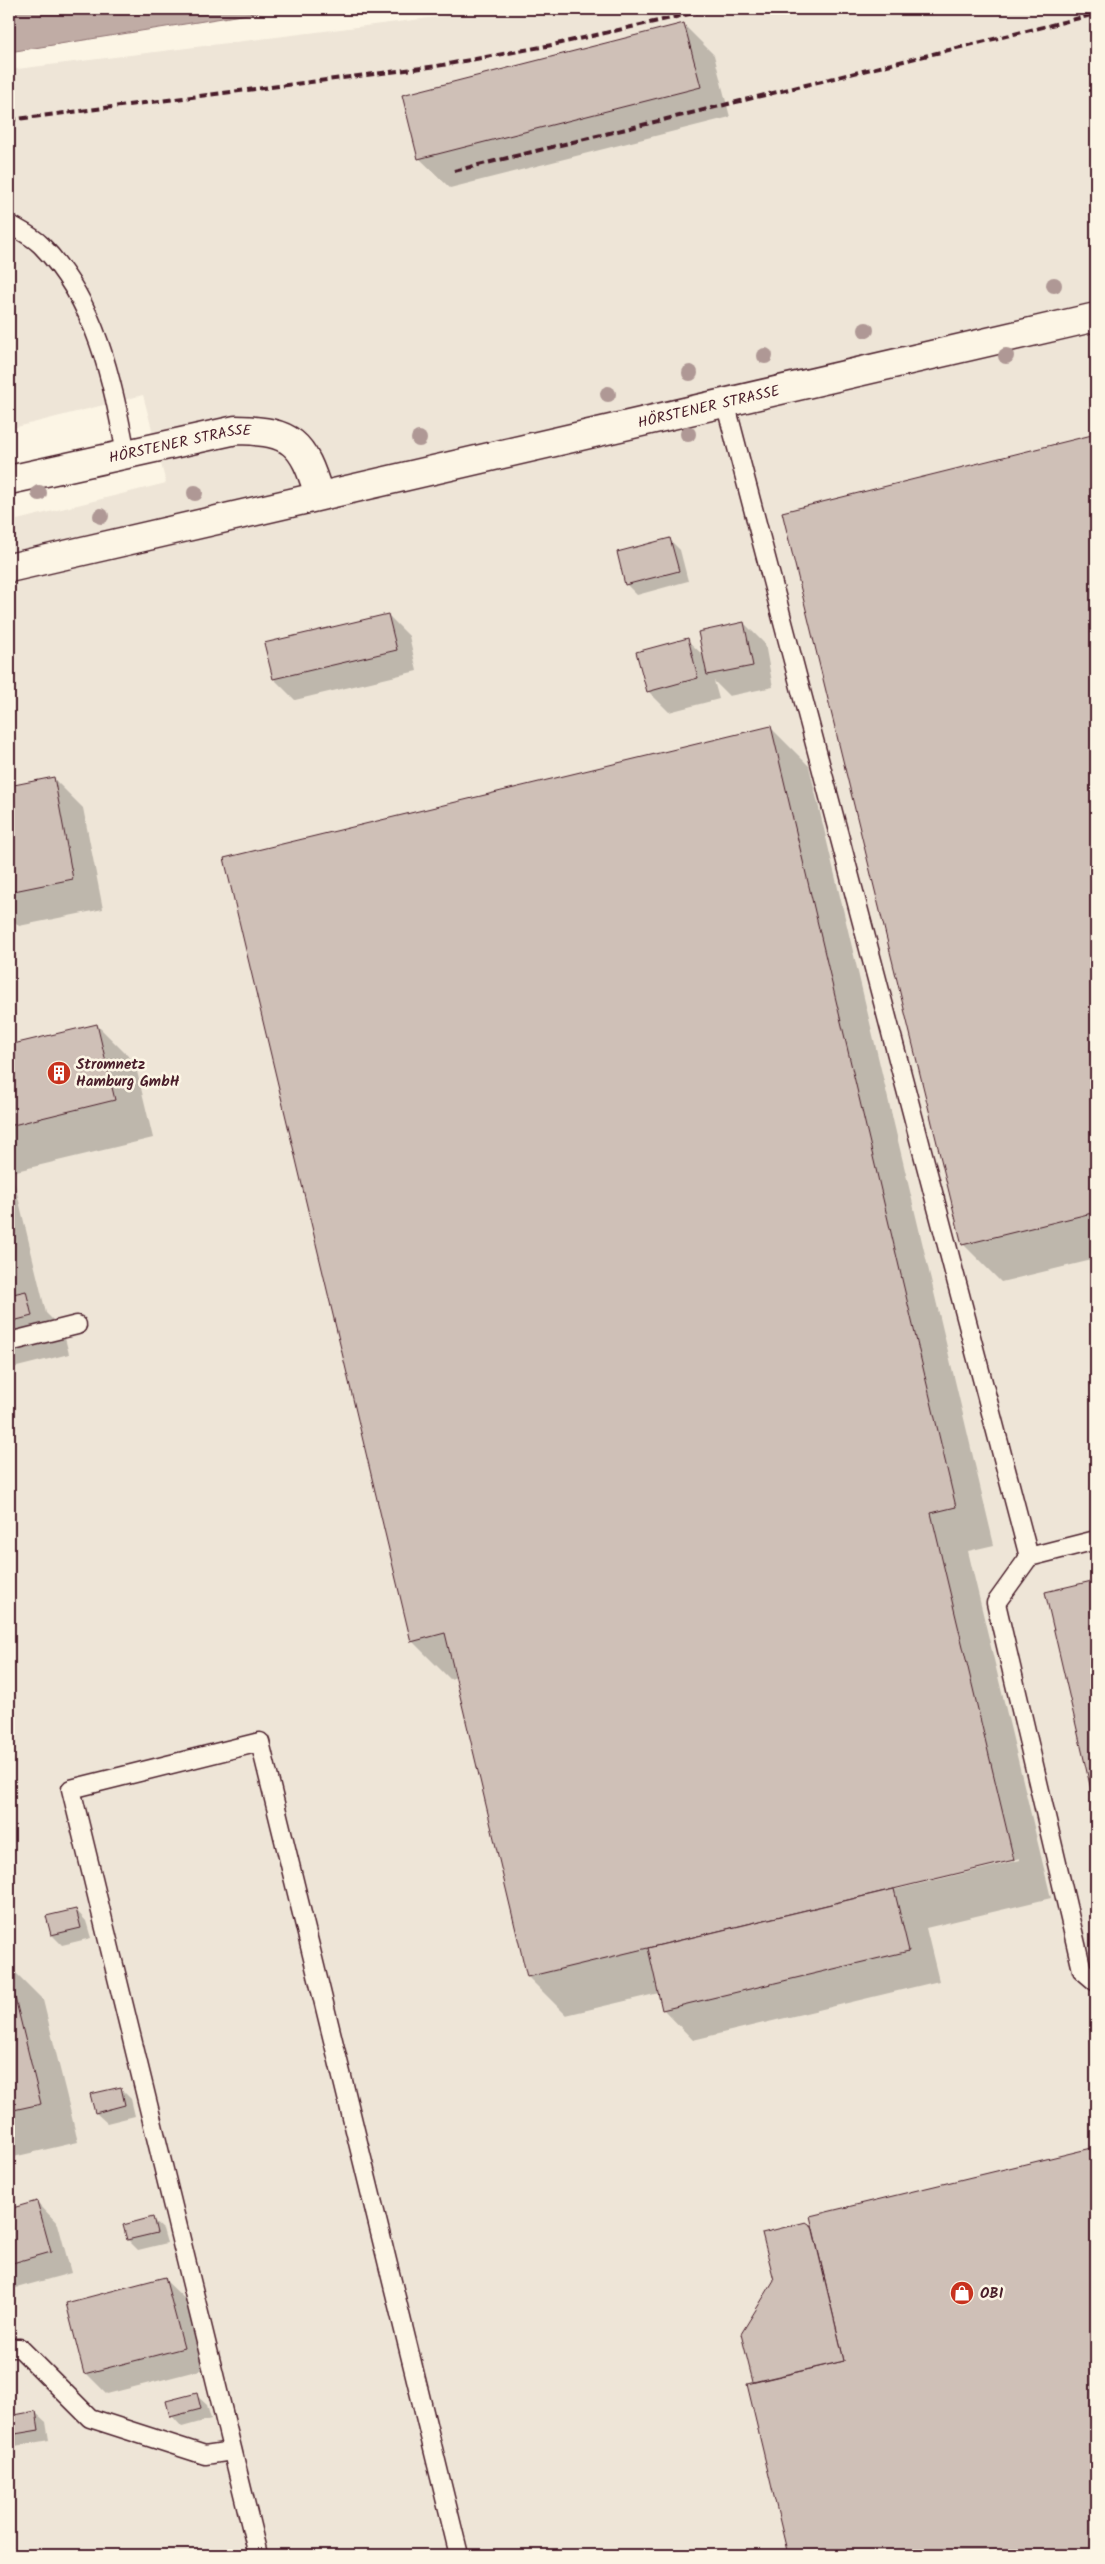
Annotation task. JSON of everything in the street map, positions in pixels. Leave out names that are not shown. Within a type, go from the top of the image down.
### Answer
[{"type":"street","name":"HÖRSTENER STRASSE","points":[[9,568],[320,494],[1096,317]]},
{"type":"street","name":"HÖRSTENER STRASSE","points":[[9,480],[236,430],[257,431],[283,436],[300,449],[310,464],[320,494]]},
{"type":"lane","points":[[9,224],[40,244],[73,284],[91,321],[114,390],[126,454]]},
{"type":"lane","points":[[725,402],[1029,1557]]},
{"type":"lane","points":[[9,1342],[77,1325]]},
{"type":"lane","points":[[1096,1540],[1029,1557],[996,1603],[1082,1970],[1096,1982]]},
{"type":"lane","points":[[258,2555],[71,1789],[260,1742],[459,2555]]},
{"type":"lane","points":[[9,2348],[20,2348],[90,2418],[205,2455],[232,2451]]},
{"type":"shaded area","points":[[9,9],[279,9],[9,52]]},
{"type":"shaded area","points":[[502,9],[1096,9],[1096,2555],[9,2555],[9,522],[166,483],[143,395],[9,429],[9,70]]},
{"type":"building","points":[[684,23],[701,87],[418,159],[402,95]]},
{"type":"building","points":[[1096,434],[1096,1212],[962,1245],[782,512]]},
{"type":"building","points":[[670,538],[679,571],[625,585],[617,552]]},
{"type":"building","points":[[388,614],[397,650],[273,679],[264,643]]},
{"type":"building","points":[[744,622],[753,666],[707,675],[698,632]]},
{"type":"building","points":[[688,638],[698,678],[647,692],[636,652]]},
{"type":"building","points":[[771,726],[956,1507],[931,1513],[1014,1860],[527,1977],[445,1633],[411,1642],[224,858]]},
{"type":"building","points":[[54,777],[73,879],[9,892],[9,786]]},
{"type":"building","name":"Stromnetz Hamburg GmbH","points":[[97,1024],[115,1100],[9,1126],[9,1045]]},
{"type":"building","points":[[9,1275],[13,1294],[26,1291],[32,1316],[9,1322]]},
{"type":"building","points":[[1096,1580],[1096,1811],[1045,1592]]},
{"type":"building","points":[[894,1889],[909,1951],[662,2010],[648,1948]]},
{"type":"building","points":[[76,1909],[81,1928],[51,1935],[46,1916]]},
{"type":"building","points":[[9,1973],[41,2104],[9,2111]]},
{"type":"building","points":[[121,2087],[125,2105],[95,2113],[90,2094]]},
{"type":"building","name":"OBI","points":[[1096,2147],[1096,2555],[788,2555],[747,2384],[844,2361],[810,2216]]},
{"type":"building","points":[[37,2201],[51,2252],[9,2264],[9,2209]]},
{"type":"building","points":[[153,2217],[157,2233],[127,2240],[123,2225]]},
{"type":"building","points":[[806,2222],[812,2226],[844,2361],[753,2382],[741,2334],[774,2280],[762,2233]]},
{"type":"building","points":[[165,2277],[184,2348],[84,2374],[66,2303]]},
{"type":"building","points":[[197,2393],[201,2409],[170,2417],[166,2401]]},
{"type":"building","points":[[36,2411],[39,2430],[9,2435],[9,2416]]},
{"type":"railway","points":[[9,120],[437,66],[552,45],[711,9]]},
{"type":"railway","points":[[454,171],[1096,14]]},
{"type":"place","name":"Stromnetz Hamburg GmbH","points":[[59,1073]]},
{"type":"place","name":"OBI","points":[[962,2293]]}]
